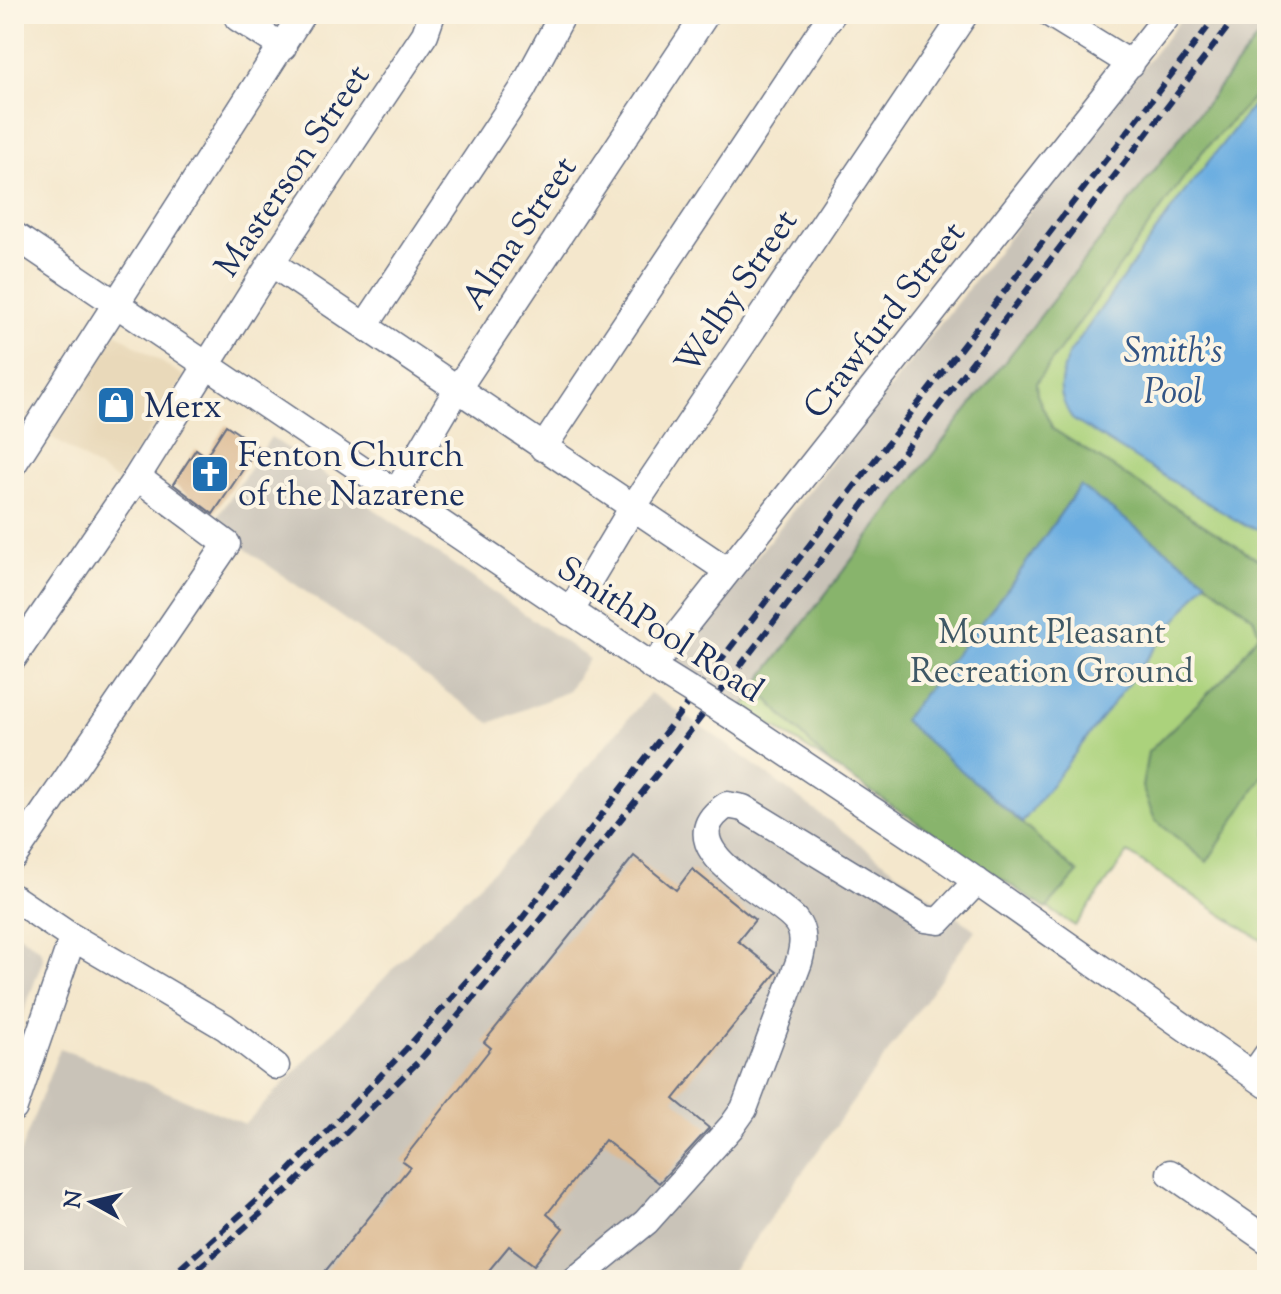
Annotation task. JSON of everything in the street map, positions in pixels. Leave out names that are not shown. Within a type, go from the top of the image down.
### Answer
[{"type":"street","points":[[240,14],[238,18],[283,47]]},
{"type":"street","points":[[14,463],[302,14]]},
{"type":"street","name":"Masterson Street","points":[[14,657],[137,477],[271,263],[425,34],[432,14]]},
{"type":"street","points":[[365,326],[522,90],[563,14]]},
{"type":"street","name":"Alma Street","points":[[396,493],[458,388],[706,14]]},
{"type":"street","points":[[543,448],[832,14]]},
{"type":"street","name":"Welby Street","points":[[570,612],[633,507],[965,14]]},
{"type":"street","points":[[1050,14],[1131,64]]},
{"type":"street","name":"Crawfurd Street","points":[[658,671],[728,571],[1169,14]]},
{"type":"street","name":"SmithPool Road","points":[[14,235],[570,612],[733,717],[1262,1072]]},
{"type":"street","points":[[271,263],[728,571]]},
{"type":"street","points":[[14,856],[227,544],[137,477]]},
{"type":"street","points":[[575,1280],[646,1222],[744,1109],[799,962],[804,942],[796,921],[718,860],[707,840],[709,824],[717,811],[727,805],[743,808],[925,919],[939,921],[977,881]]},
{"type":"street","points":[[14,898],[67,934],[225,1027],[276,1066]]},
{"type":"street","points":[[14,1108],[70,945],[67,934]]},
{"type":"street","points":[[1170,1173],[1267,1240]]},
{"type":"shaded area","points":[[1185,14],[1267,14],[1267,26],[908,486],[755,686],[757,692],[743,706],[675,660]]},
{"type":"shaded area","name":"Merx","points":[[116,333],[185,377],[117,481],[47,434]]},
{"type":"shaded area","points":[[271,437],[589,659],[567,692],[490,723],[212,525]]},
{"type":"shaded area","points":[[650,693],[717,737],[975,930],[726,1280],[14,1280],[14,1169],[60,1048],[245,1124],[413,948],[521,844]]},
{"type":"shaded area","points":[[14,931],[40,949],[43,959],[14,1039]]},
{"type":"green space","name":"Mount Pleasant Recreation Ground","points":[[1267,26],[1267,944],[1128,853],[1075,926],[743,706],[757,692],[755,687],[908,486]]},
{"type":"green space","points":[[1267,26],[1267,83],[1203,151],[1036,383],[1037,395],[1053,429],[1265,564],[1267,540],[1267,770],[1207,862],[1155,820],[1142,787],[1148,752],[1230,672],[1259,633],[1253,617],[1079,487],[1010,586],[959,768],[1078,873],[1046,909],[830,764],[755,687]]},
{"type":"water","name":"Smith's Pool","points":[[1267,92],[1267,531],[1246,526],[1072,419],[1063,402],[1061,388],[1068,355],[1179,199],[1254,104]]},
{"type":"water","points":[[1080,486],[1207,580],[1022,823],[903,720],[1010,586]]},
{"type":"building","name":"Fenton Church of the Nazarene","points":[[226,425],[258,447],[213,514],[173,484],[196,449],[206,456]]},
{"type":"building","points":[[634,856],[676,890],[692,869],[755,920],[738,941],[777,972],[674,1099],[709,1128],[659,1183],[605,1140],[547,1214],[563,1228],[534,1265],[509,1246],[481,1280],[318,1280],[410,1167],[402,1161],[491,1048],[484,1042]]},
{"type":"railway","points":[[167,1280],[286,1174],[406,1049],[520,921],[1218,14]]},
{"type":"railway","points":[[185,1280],[292,1186],[420,1060],[539,922],[669,759],[1238,14]]},
{"type":"place","name":"Merx","points":[[116,405]]},
{"type":"place","name":"Fenton Church of the Nazarene","points":[[210,474]]}]
